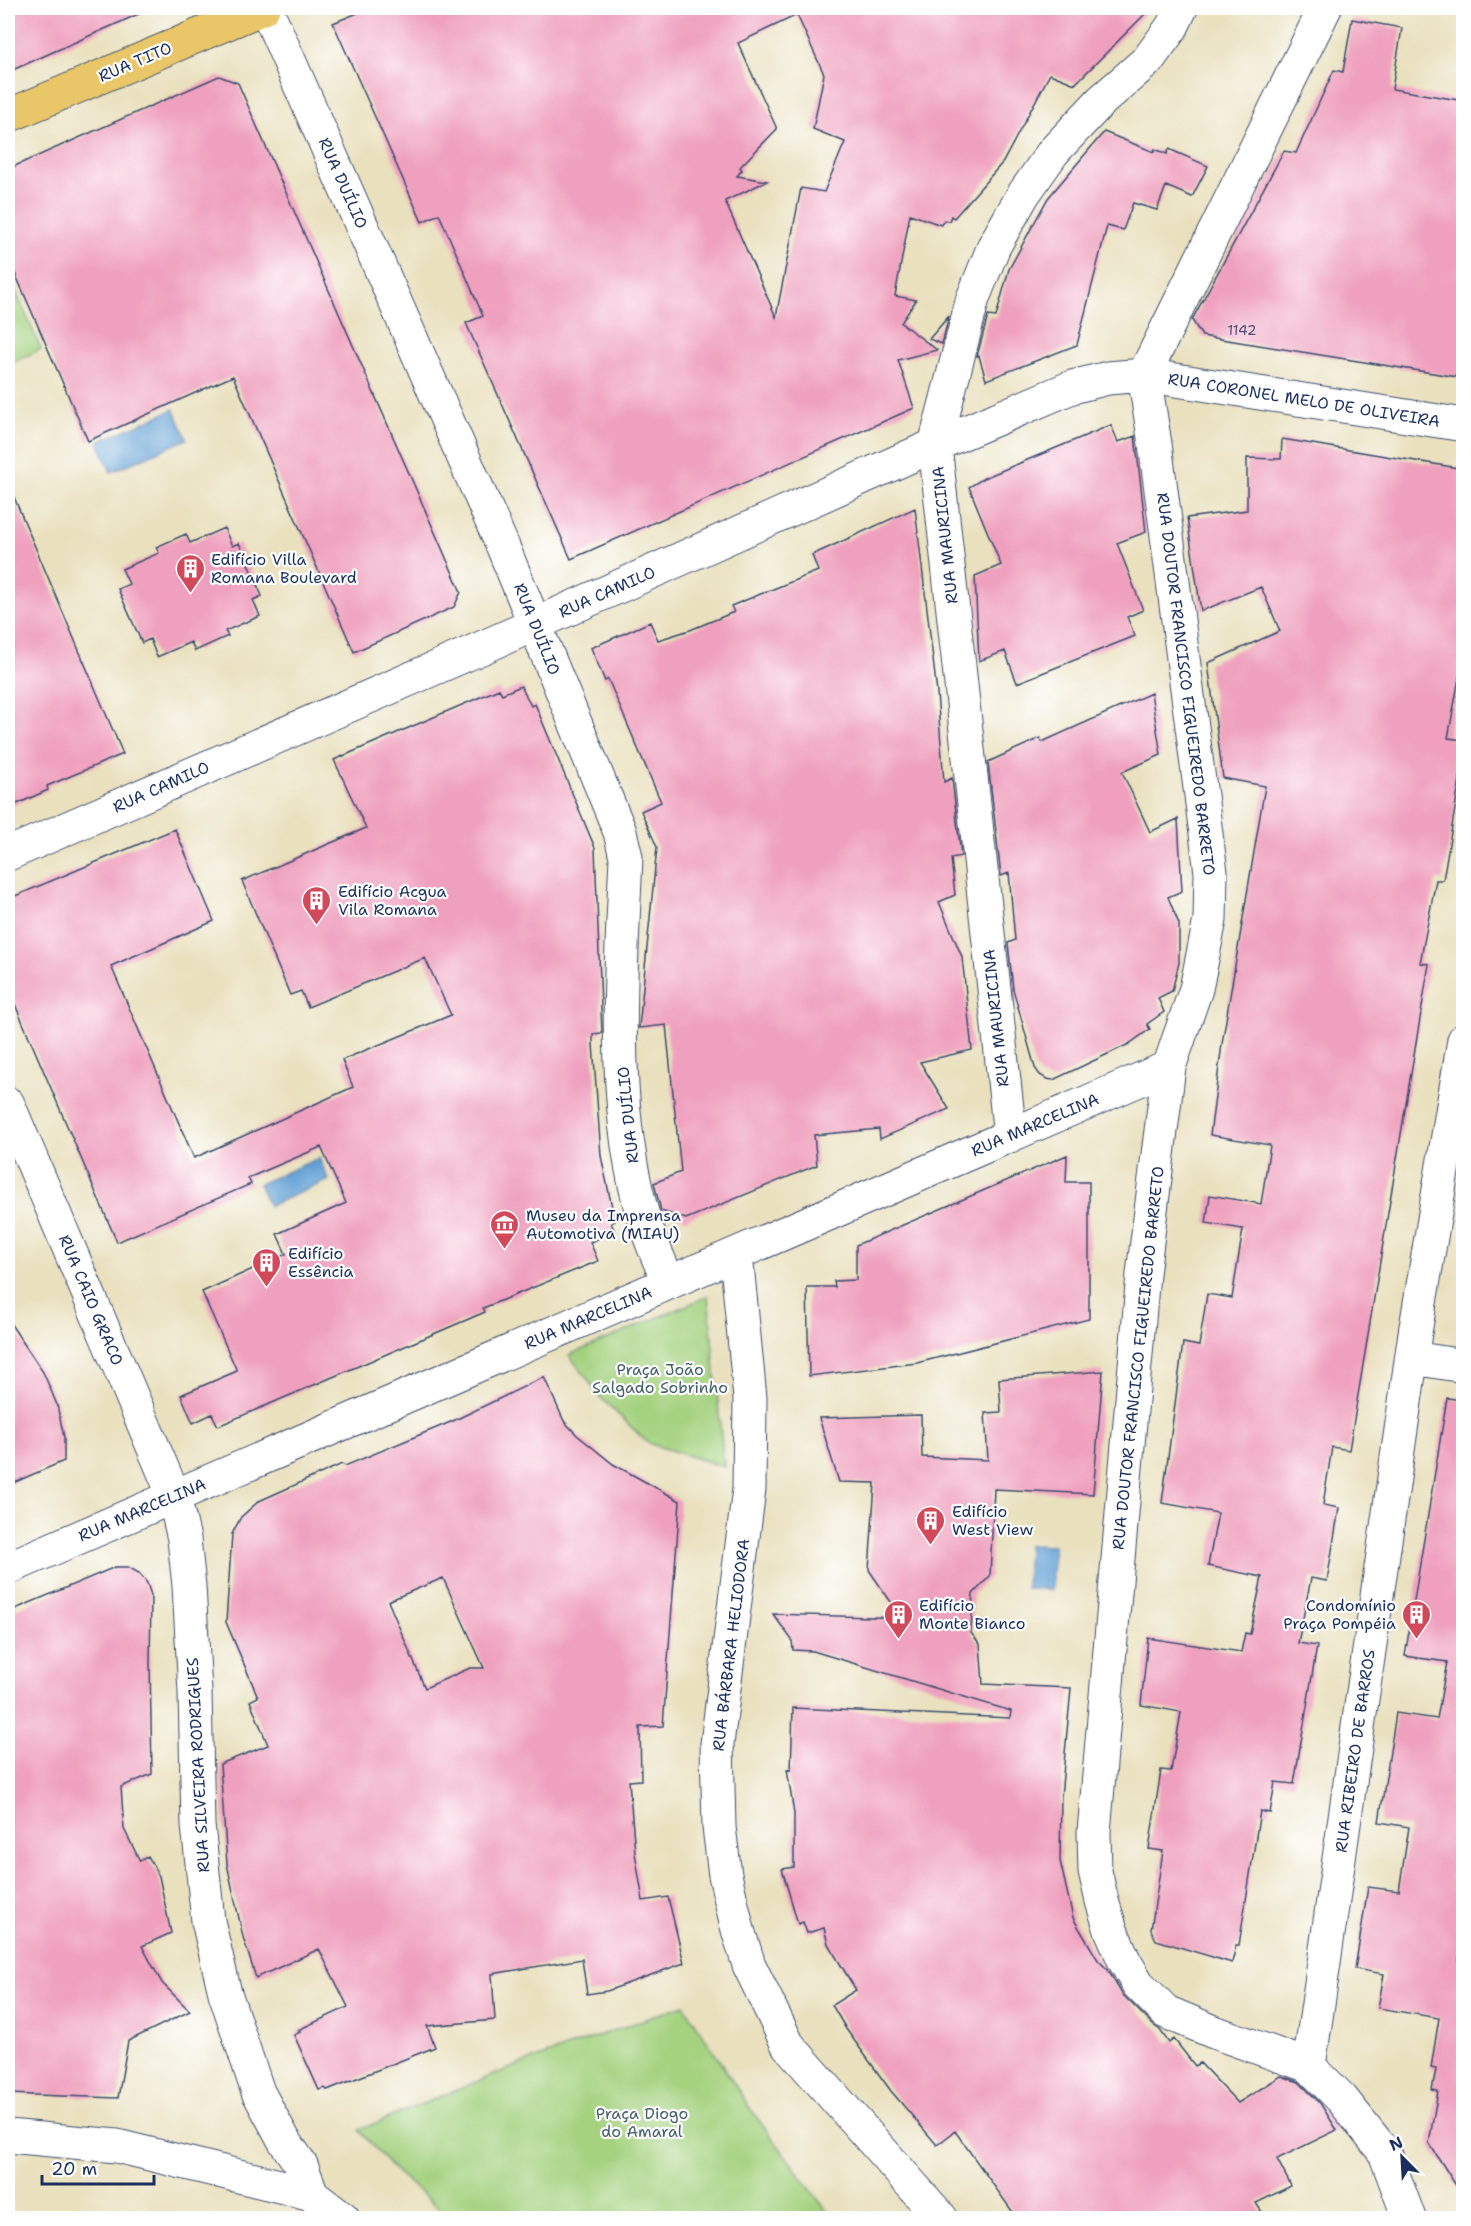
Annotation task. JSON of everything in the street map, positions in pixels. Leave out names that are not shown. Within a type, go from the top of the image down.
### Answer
[{"type":"main road","name":"RUA TITO","points":[[8,116],[264,8]]},
{"type":"street","name":"RUA DUÍLIO","points":[[264,8],[503,547],[620,832],[626,857],[621,1019],[624,1101],[632,1165],[644,1219],[669,1283]]},
{"type":"street","name":"RUA MAURICINA","points":[[1010,1136],[935,445],[973,298],[994,246],[1023,195],[1053,152],[1101,101],[1148,60],[1172,27],[1180,8]]},
{"type":"street","points":[[1144,375],[1324,8]]},
{"type":"street","name":"RUA CAMILO","points":[[8,854],[535,624],[935,445],[1072,387],[1108,378],[1144,375]]},
{"type":"street","name":"RUA CORONEL MELO DE OLIVEIRA","points":[[1144,375],[1464,425]]},
{"type":"street","name":"RUA DOUTOR FRANCISCO FIGUEIREDO BARRETO","points":[[1144,375],[1157,456],[1211,872],[1210,920],[1196,989],[1169,1067],[1143,1274],[1094,1832],[1095,1871],[1111,1930],[1124,1960],[1138,1984],[1167,2012],[1214,2032],[1310,2066]]},
{"type":"street","name":"RUA RIBEIRO DE BARROS","points":[[1310,2066],[1412,1358],[1464,1040]]},
{"type":"street","name":"RUA MARCELINA","points":[[8,1568],[1169,1067]]},
{"type":"street","name":"RUA CAIO GRACO","points":[[9,1110],[174,1496]]},
{"type":"street","name":"RUA BÁRBARA HELIODORA","points":[[736,1254],[750,1398],[749,1489],[717,1744],[719,1827],[725,1875],[749,1965],[788,2045],[941,2218]]},
{"type":"street","points":[[1412,1358],[1464,1366]]},
{"type":"street","name":"RUA SILVEIRA RODRIGUES","points":[[174,1496],[184,1539],[189,1586],[195,1692],[198,1825],[208,1921],[225,1993],[258,2092],[284,2140],[301,2165],[312,2194]]},
{"type":"street","points":[[1310,2066],[1342,2099],[1385,2153],[1409,2218]]},
{"type":"street","points":[[8,2136],[117,2146],[312,2194],[343,2218]]},
{"type":"green space","points":[[8,274],[41,349],[8,365]]},
{"type":"green space","name":"Praça João Salgado Sobrinho","points":[[708,1296],[724,1467],[648,1443],[596,1393],[569,1355]]},
{"type":"green space","name":"Praça Diogo do Amaral","points":[[684,2005],[749,2107],[832,2218],[450,2218],[393,2169],[359,2130],[508,2069]]},
{"type":"water","points":[[174,409],[187,439],[111,472],[98,442]]},
{"type":"water","points":[[319,1158],[329,1180],[269,1206],[259,1184]]},
{"type":"water","points":[[1028,1545],[1054,1546],[1051,1590],[1026,1588]]},
{"type":"building","points":[[8,8],[152,8],[8,72]]},
{"type":"building","points":[[370,8],[1151,8],[1075,84],[1050,74],[1003,162],[954,218],[951,216],[949,221],[944,220],[941,225],[910,214],[895,296],[916,300],[901,323],[937,350],[898,360],[914,408],[571,559],[466,323],[483,316],[439,214],[422,222],[333,23]],"holes":[[[797,15],[824,74],[813,129],[845,142],[824,192],[801,188],[776,317],[725,201],[767,181],[737,176],[742,170],[740,167],[777,129],[738,43]]]},
{"type":"building","points":[[1352,19],[1402,28],[1392,89],[1464,101],[1464,378],[1202,336],[1192,320],[1284,151],[1296,153],[1334,70],[1343,72]]},
{"type":"building","points":[[219,76],[238,83],[461,592],[454,607],[354,652],[233,376],[88,441],[8,257],[8,169]]},
{"type":"building","points":[[1104,132],[1154,152],[1155,149],[1167,154],[1169,149],[1208,166],[1192,197],[1166,186],[1157,210],[1133,203],[1123,230],[1107,226],[1077,345],[986,380],[979,356],[977,356],[988,316],[996,317],[1009,269],[1048,198]]},
{"type":"building","points":[[949,316],[942,344],[929,339]]},
{"type":"building","points":[[1111,425],[1118,442],[1135,436],[1139,470],[1146,532],[1117,543],[1143,610],[1127,617],[1135,636],[1017,683],[1005,651],[979,661],[975,576],[1001,565],[969,487],[984,478]]},
{"type":"building","points":[[1282,439],[1464,469],[1464,651],[1448,738],[1464,740],[1464,755],[1443,880],[1436,880],[1420,963],[1429,964],[1349,1450],[1332,1447],[1323,1505],[1339,1508],[1327,1581],[1311,1578],[1298,1643],[1317,1646],[1294,1784],[1275,1782],[1270,1813],[1260,1811],[1239,1945],[1236,1945],[1232,1963],[1156,1940],[1151,1930],[1163,1851],[1149,1849],[1161,1770],[1171,1771],[1181,1712],[1141,1705],[1148,1638],[1241,1652],[1245,1633],[1250,1634],[1262,1577],[1208,1566],[1218,1513],[1162,1503],[1183,1343],[1199,1346],[1207,1294],[1232,1298],[1243,1229],[1206,1223],[1210,1195],[1261,1204],[1270,1145],[1210,1135],[1222,1044],[1265,786],[1223,778],[1208,663],[1280,631],[1261,587],[1201,611],[1187,518],[1247,510],[1247,458],[1281,459]]},
{"type":"building","points":[[8,483],[123,754],[47,786],[48,790],[8,808]]},
{"type":"building","points":[[915,508],[937,693],[944,782],[952,778],[961,856],[951,858],[955,895],[939,902],[962,957],[972,1050],[920,1062],[949,1109],[880,1139],[879,1129],[814,1135],[817,1165],[686,1219],[661,1211],[654,1183],[681,1172],[666,1025],[639,1028],[657,847],[641,811],[661,802],[608,679],[605,681],[591,648],[650,622],[658,640],[734,612],[731,606],[818,571],[812,555]]},
{"type":"building","name":"Edifício Villa Romana Boulevard","points":[[224,528],[232,546],[239,543],[262,596],[253,600],[260,616],[225,631],[228,636],[195,651],[191,642],[157,657],[150,639],[142,643],[118,589],[129,584],[122,569],[159,553],[156,547],[186,534],[190,543]]},
{"type":"building","points":[[521,686],[531,706],[535,704],[595,848],[602,1033],[593,1034],[593,1044],[601,1156],[615,1221],[611,1223],[615,1232],[590,1242],[598,1261],[483,1308],[485,1312],[218,1426],[212,1414],[193,1423],[181,1395],[237,1371],[202,1292],[286,1254],[277,1234],[346,1203],[321,1147],[248,1178],[251,1184],[117,1242],[8,988],[8,899],[175,829],[214,921],[111,966],[194,1158],[353,1087],[342,1060],[451,1015],[425,958],[308,1007],[301,991],[290,995],[242,881],[366,828],[334,760],[499,689],[502,694]]},
{"type":"building","points":[[1151,693],[1161,755],[1122,772],[1150,832],[1178,819],[1182,891],[1168,897],[1179,924],[1179,963],[1172,991],[1158,998],[1164,1012],[1147,1024],[1150,1029],[1129,1044],[1053,1080],[1047,1079],[1035,1068],[1013,989],[1008,943],[1015,940],[1009,873],[1001,876],[988,762],[1040,738],[1042,742]]},
{"type":"building","points":[[1067,1155],[1066,1182],[1089,1182],[1089,1319],[917,1363],[809,1376],[807,1287],[835,1287],[834,1281],[856,1280],[856,1245]]},
{"type":"building","points":[[8,1320],[43,1372],[57,1405],[64,1437],[64,1461],[8,1485]]},
{"type":"building","points":[[1103,1371],[1093,1494],[994,1489],[990,1576],[973,1594],[971,1633],[980,1644],[983,1684],[1071,1688],[1061,1797],[1060,1861],[1073,1918],[1122,1994],[1160,2030],[1169,2043],[1174,2039],[1195,2066],[1200,2063],[1238,2103],[1281,2076],[1299,2082],[1320,2103],[1337,2130],[1277,2159],[1291,2186],[1256,2203],[1266,2218],[1017,2218],[955,2131],[937,2145],[891,2091],[846,2029],[832,2005],[856,1990],[828,1944],[824,1928],[807,1933],[803,1922],[798,1924],[782,1869],[794,1867],[794,1814],[787,1769],[791,1770],[793,1708],[1010,1718],[1011,1711],[813,1651],[793,1650],[792,1640],[773,1614],[902,1618],[869,1570],[875,1483],[839,1482],[819,1418],[921,1415],[922,1457],[988,1460],[985,1413],[1001,1412],[999,1379]]},
{"type":"building","points":[[544,1377],[564,1421],[577,1435],[613,1464],[680,1501],[663,1726],[640,1727],[641,1780],[629,1781],[635,1853],[643,1901],[668,1897],[684,1963],[607,1991],[587,1994],[582,1959],[492,1974],[495,2020],[427,2026],[435,2047],[327,2090],[325,2088],[319,2090],[294,2035],[300,2032],[298,2030],[348,2007],[319,1949],[256,1978],[243,1937],[227,1864],[220,1764],[268,1745],[250,1701],[258,1697],[226,1622],[232,1534],[241,1517],[259,1501],[342,1464],[345,1466],[453,1421]],"holes":[[[443,1578],[484,1668],[470,1668],[425,1688],[388,1601]]]},
{"type":"building","points":[[1447,1398],[1464,1400],[1464,1933],[1459,1960],[1464,1961],[1464,2198],[1429,2143],[1438,2091],[1432,2090],[1436,2069],[1431,2068],[1439,2018],[1378,2008],[1384,1974],[1355,1969],[1368,1887],[1399,1891],[1409,1827],[1379,1822],[1396,1713],[1437,1719],[1447,1662],[1405,1656]]},
{"type":"building","points":[[115,1567],[128,1567],[139,1573],[147,1583],[151,1595],[152,1774],[121,1787],[124,1829],[140,1861],[148,1856],[159,1876],[171,1933],[142,1946],[162,1983],[190,2011],[128,2041],[118,2098],[8,2094],[8,1612]]},
{"type":"place","name":"Edifício Villa Romana Boulevard","points":[[190,594]]},
{"type":"place","name":"Edifício Acgua Vila Romana","points":[[317,926]]},
{"type":"place","name":"Museu da Imprensa Automotiva (MIAU)","points":[[505,1250]]},
{"type":"place","name":"Edifício Essência","points":[[267,1288]]},
{"type":"place","name":"Edifício West View","points":[[931,1546]]},
{"type":"place","name":"Edifício Monte Bianco","points":[[898,1640]]},
{"type":"place","name":"Condomínio Praça Pompéia","points":[[1417,1640]]}]
